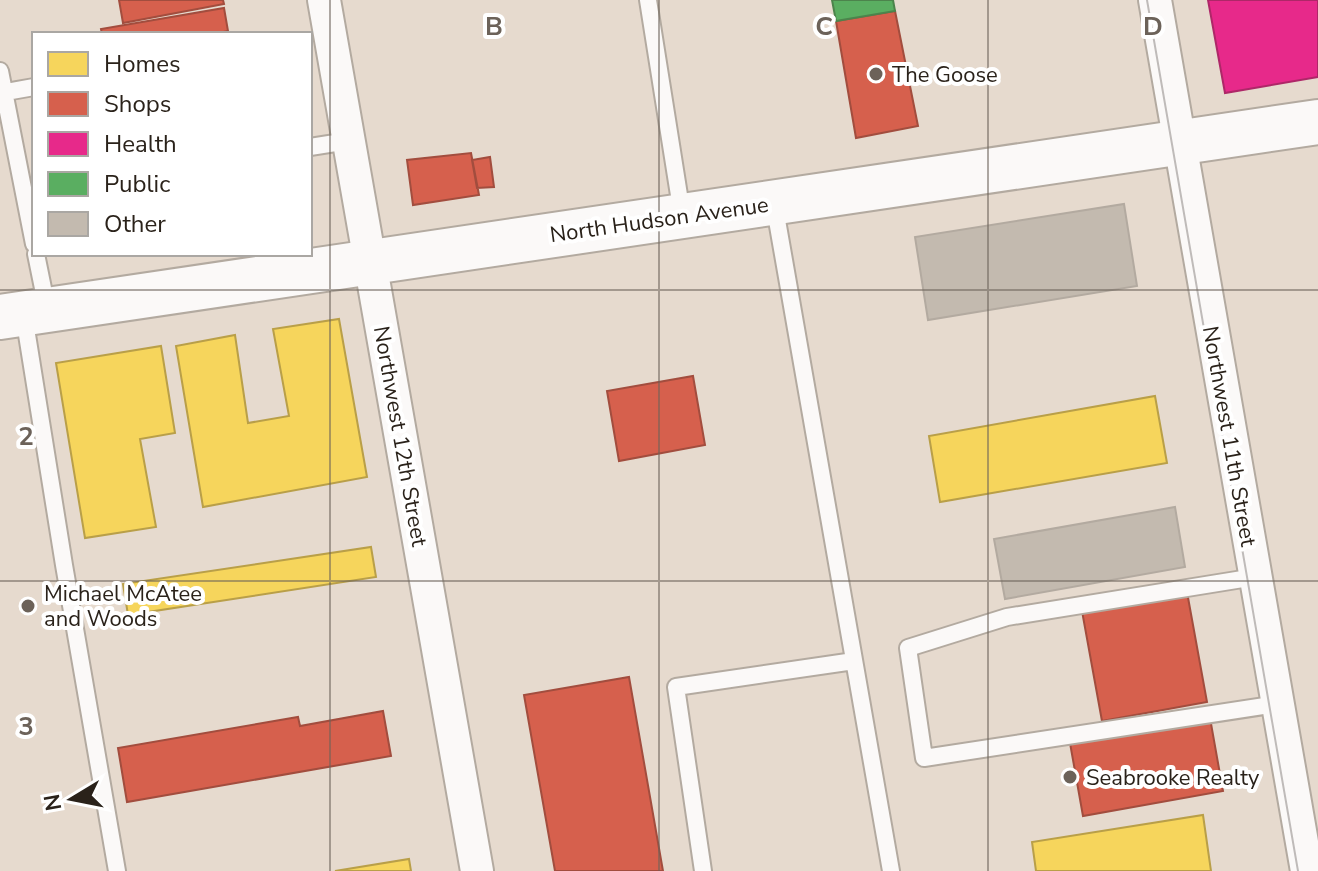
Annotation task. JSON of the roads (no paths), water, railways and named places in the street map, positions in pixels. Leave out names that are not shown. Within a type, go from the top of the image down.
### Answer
[{"type":"street","name":"Northwest 12th Street","points":[[324,0],[326,43],[348,141],[477,871]]},
{"type":"street","name":"Northwest 11th Street","points":[[1155,0],[1307,871]]},
{"type":"street","name":"North Hudson Avenue","points":[[24,313],[1318,122]]},
{"type":"lane","points":[[648,0],[683,215]]},
{"type":"lane","points":[[0,71],[2,92],[29,191],[32,223]]},
{"type":"lane","points":[[2,92],[32,87]]},
{"type":"lane","points":[[312,147],[348,141]]},
{"type":"lane","points":[[774,203],[891,871]]},
{"type":"lane","points":[[36,256],[24,313],[117,871]]},
{"type":"lane","points":[[1255,577],[1007,617],[908,648],[924,758],[1277,704]]},
{"type":"lane","points":[[703,871],[676,687],[854,661]]},
{"type":"tram line","points":[[1147,0],[1298,871]]},
{"type":"place","name":"The Goose","points":[[876,74]]},
{"type":"place","name":"Michael McAtee and Woods","points":[[28,606]]},
{"type":"place","name":"Seabrooke Realty","points":[[1070,777]]}]
